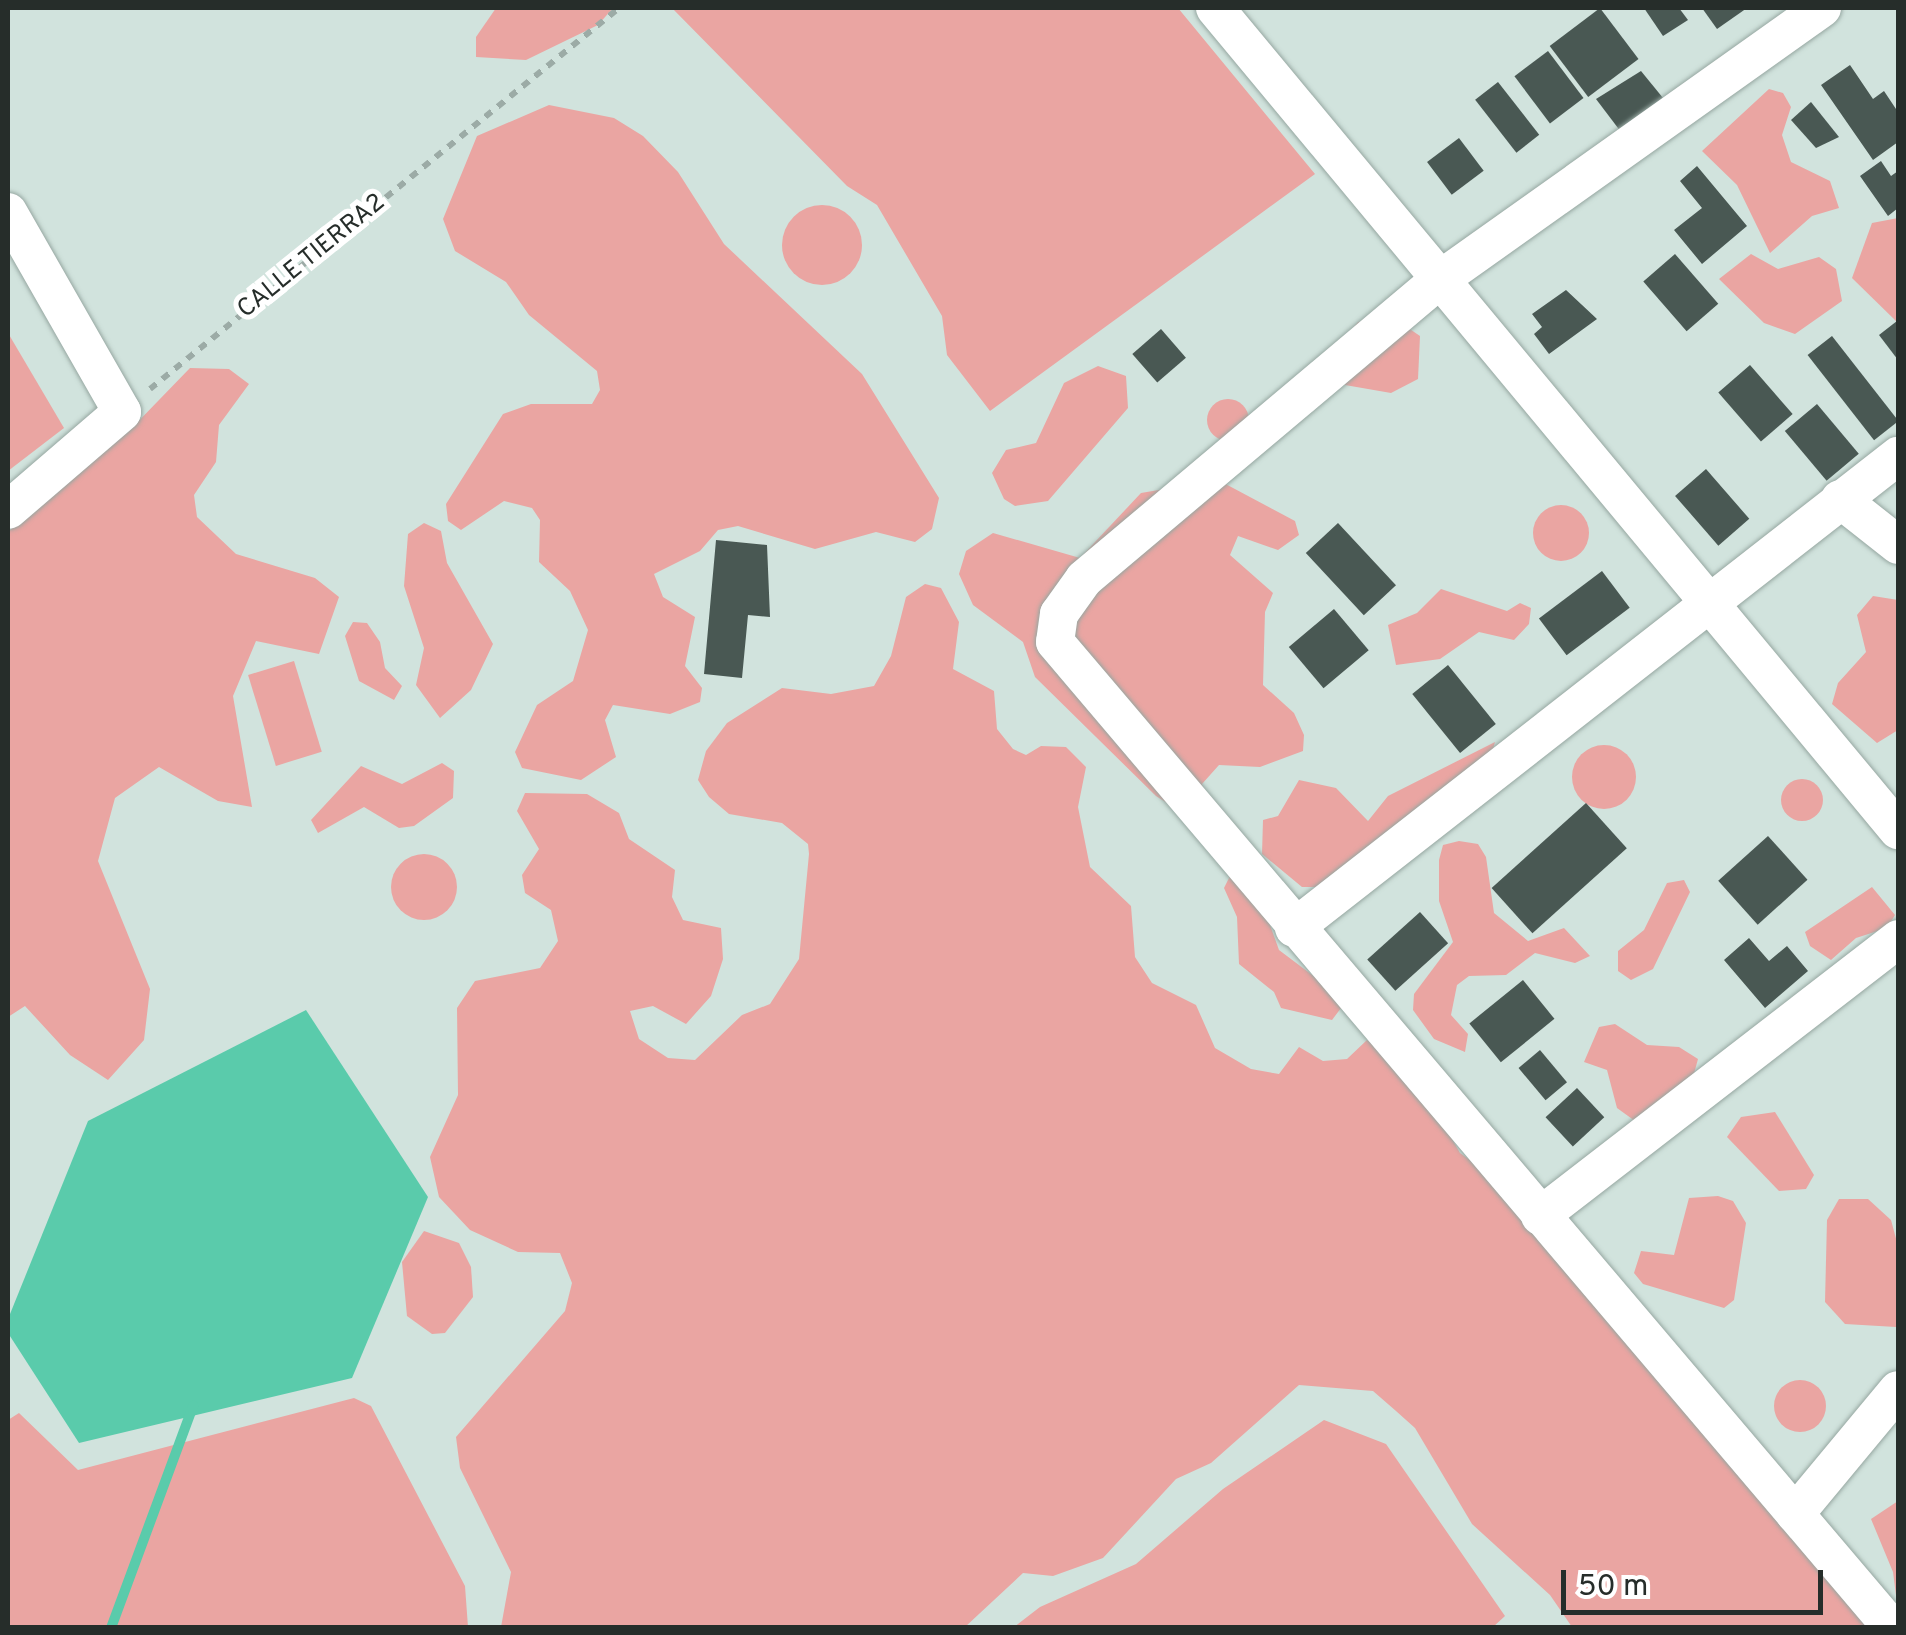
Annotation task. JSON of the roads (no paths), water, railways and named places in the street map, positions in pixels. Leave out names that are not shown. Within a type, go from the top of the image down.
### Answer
[{"type":"street","points":[[1215,8],[1898,830]]},
{"type":"street","points":[[1822,8],[1438,280],[1084,580],[1059,614],[1055,642],[1892,1628]]},
{"type":"street","points":[[8,212],[122,412],[8,510]]},
{"type":"street","points":[[1294,928],[1706,600],[1898,456]]},
{"type":"street","points":[[1840,499],[1898,545]]},
{"type":"street","points":[[1540,1216],[1898,939]]},
{"type":"street","points":[[1794,1514],[1898,1390]]},
{"type":"waterway","points":[[111,1628],[193,1406]]}]
